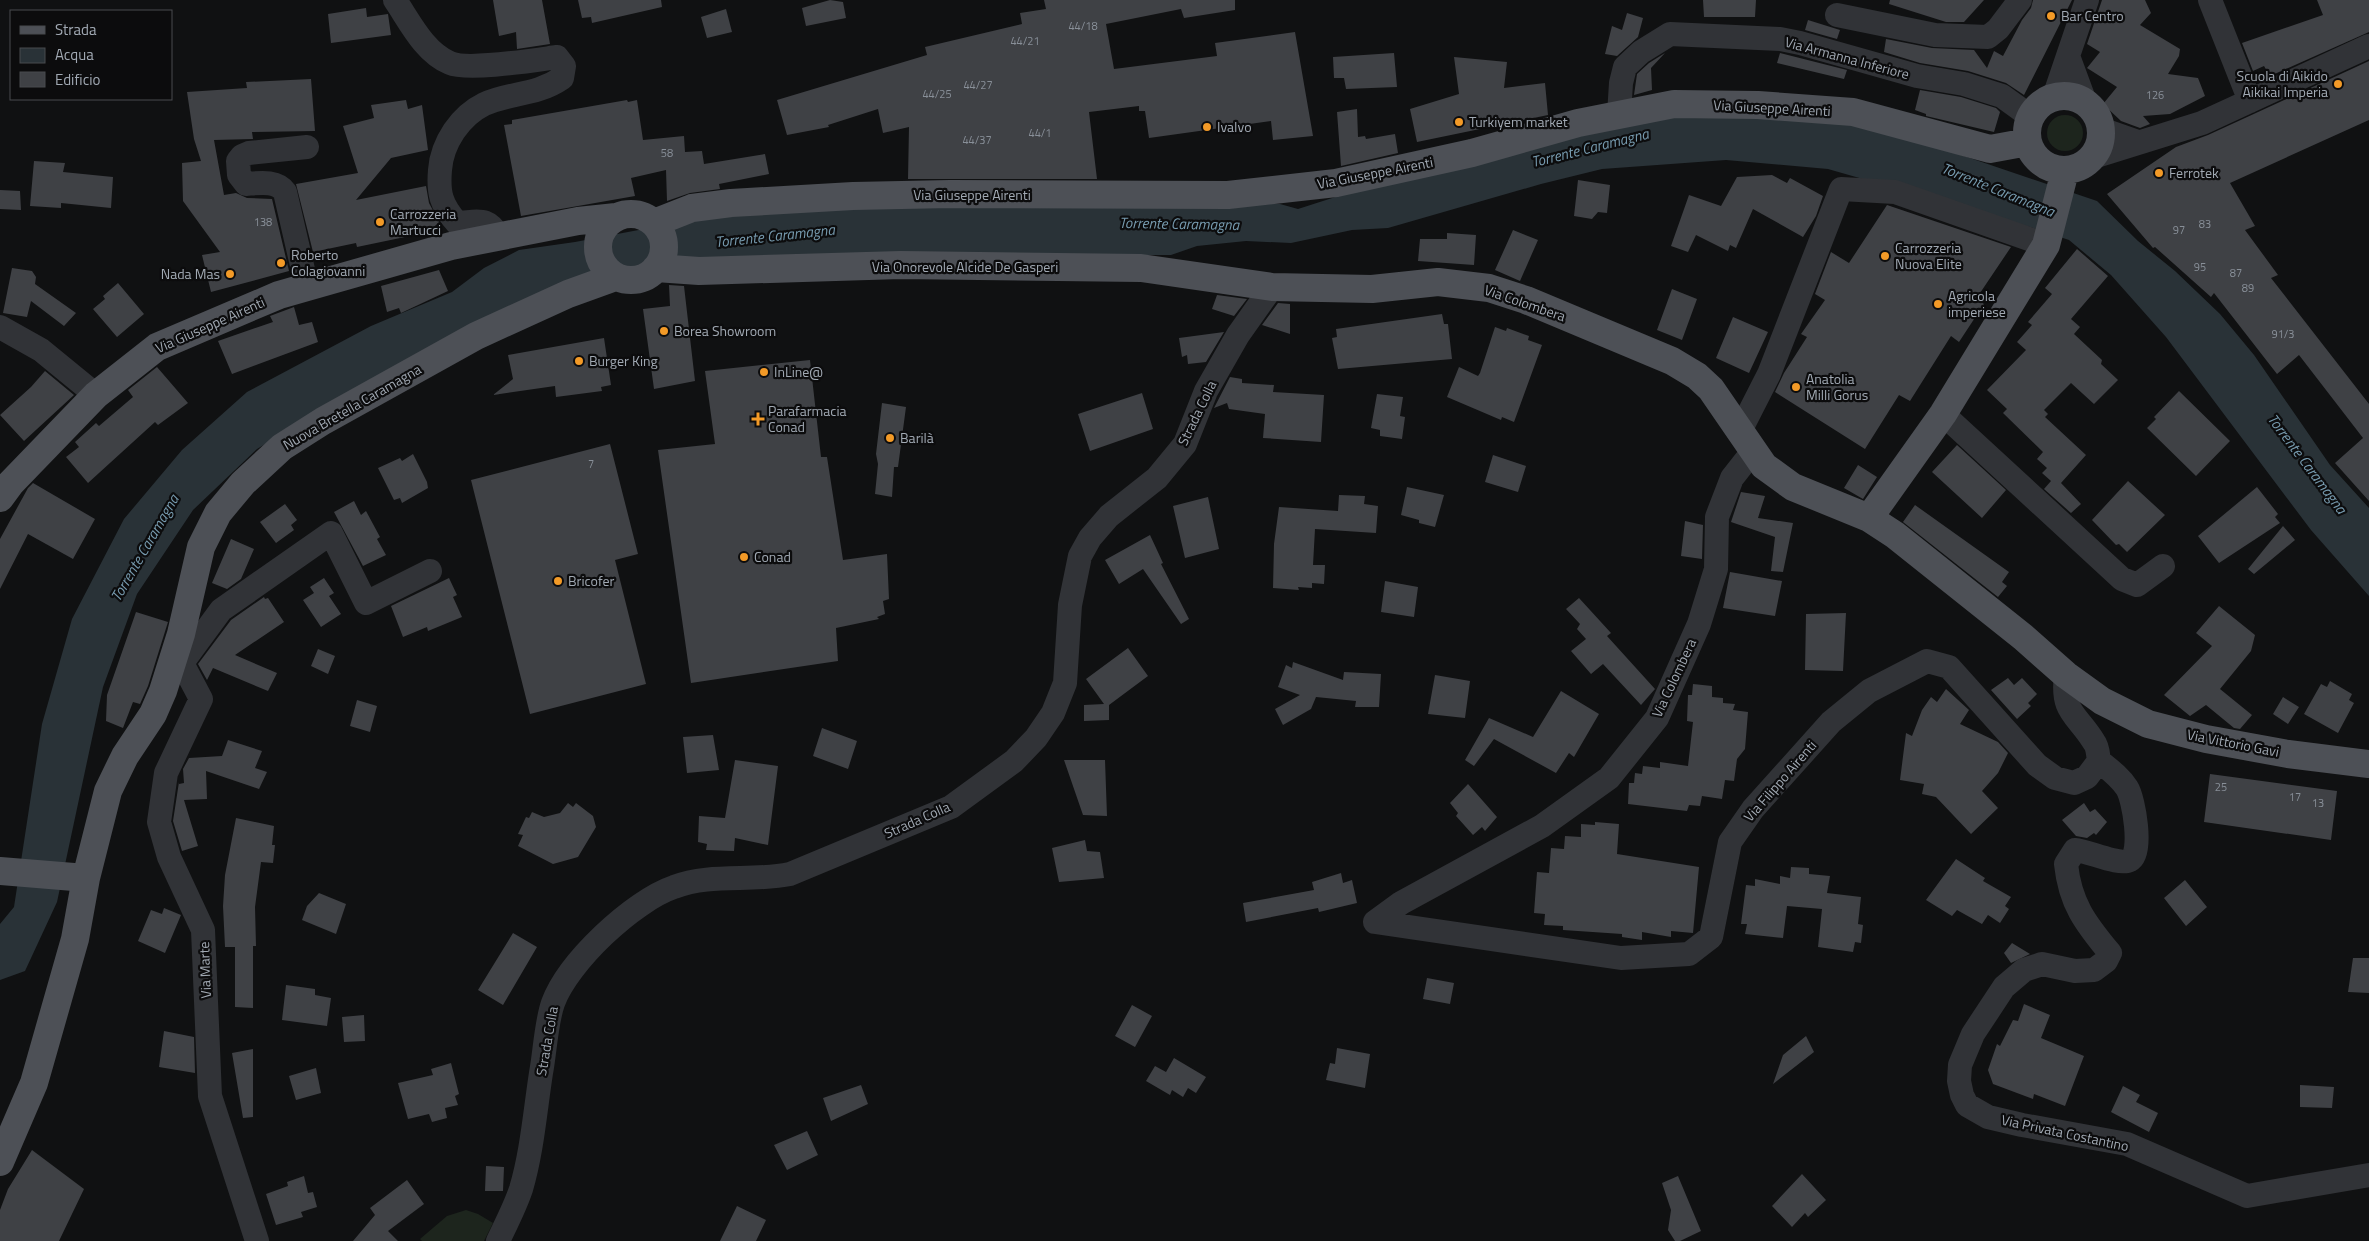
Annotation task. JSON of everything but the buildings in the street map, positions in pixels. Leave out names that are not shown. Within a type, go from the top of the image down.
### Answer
[{"type":"main road","points":[[2064,177],[2041,163],[2032,153],[2029,129],[2040,105],[2054,98],[2064,96],[2085,102],[2096,114],[2101,129],[2101,139],[2093,157],[2064,177],[2046,245],[1942,414],[1869,518],[1895,535],[2023,637],[2066,675]]},
{"type":"main road","name":"Via Giuseppe Airenti","points":[[0,498],[11,483],[96,395],[157,347],[280,295],[451,246],[499,237],[588,229],[616,217],[636,214],[654,223],[692,208],[731,202],[916,195],[1228,195],[1336,183],[1472,153],[1578,123],[1674,104],[1758,105],[1854,112],[1990,149],[2029,129]]},
{"type":"main road","points":[[588,229],[600,262],[615,277],[637,280],[648,276],[662,260],[664,240],[654,223]]},
{"type":"main road","name":"Via Onorevole Alcide De Gasperi","points":[[656,268],[699,272],[901,265],[1141,268],[1272,287]]},
{"type":"main road","name":"Nuova Bretella Caramagna","points":[[86,878],[108,791],[125,756],[153,714],[178,662],[201,547],[209,529],[230,497],[282,447],[323,421],[476,336],[568,294],[615,277]]},
{"type":"main road","name":"Via Colombera","points":[[1272,287],[1372,290],[1438,282],[1489,288],[1526,300],[1672,361],[1697,376],[1712,388],[1764,466],[1792,486],[1869,518]]},
{"type":"main road","name":"Via Vittorio Gavi","points":[[2066,675],[2102,701],[2148,724],[2206,738],[2288,754],[2369,764]]},
{"type":"main road","points":[[0,1162],[34,1083],[75,940],[86,878],[2,871]]},
{"type":"street","points":[[395,0],[425,44],[451,64],[476,65],[557,57],[564,66],[562,78],[552,84],[488,101],[472,110],[450,138],[441,156],[438,190],[447,212],[457,222],[485,222],[493,225],[499,237]]},
{"type":"street","points":[[1837,14],[1935,35],[1988,37],[1998,29],[2020,0]]},
{"type":"street","points":[[2054,98],[2086,0]]},
{"type":"street","points":[[2210,0],[2250,101]]},
{"type":"street","name":"Via Armanna Inferiore","points":[[1619,115],[1625,67],[1641,52],[1670,34],[1780,39],[1824,49],[1917,76],[1964,84],[2002,96],[2029,129]]},
{"type":"street","points":[[2093,157],[2202,123],[2369,46]]},
{"type":"street","points":[[2068,56],[2085,102]]},
{"type":"street","points":[[2101,129],[2138,142]]},
{"type":"street","points":[[306,147],[249,153],[242,156],[238,161],[239,175],[246,184],[276,184],[282,186],[307,287]]},
{"type":"street","name":"Via Colombera","points":[[1375,922],[1401,903],[1542,826],[1609,778],[1657,718],[1699,624],[1716,569],[1718,517],[1747,440],[1768,374],[1841,190],[1894,192],[2046,245]]},
{"type":"street","name":"Strada Colla","points":[[498,1241],[520,1190],[527,1163],[553,1002],[572,970],[632,910],[651,897],[674,887],[698,880],[763,878],[790,874],[951,807],[1014,761],[1036,738],[1053,713],[1065,683],[1070,604],[1080,556],[1090,538],[1109,516],[1157,478],[1185,444],[1206,391],[1238,335],[1272,287]]},
{"type":"street","points":[[0,328],[41,350],[96,395]]},
{"type":"street","points":[[1942,414],[2122,579],[2137,585],[2163,566]]},
{"type":"street","points":[[178,662],[221,610],[331,533],[366,603],[430,572]]},
{"type":"street","name":"Via Filippo Airenti","points":[[1375,922],[1621,958],[1689,954],[1711,936],[1730,842],[1753,810],[1831,722],[1869,691],[1927,661],[1949,667],[2037,765],[2055,778],[2074,783],[2087,777],[2100,761]]},
{"type":"street","name":"Via Marte","points":[[178,662],[201,699],[166,774],[159,822],[169,857],[203,930],[210,1096],[258,1241]]},
{"type":"street","points":[[2066,675],[2065,698],[2072,716],[2096,743],[2100,761]]},
{"type":"street","name":"Via Privata Costantino","points":[[2100,761],[2128,789],[2138,836],[2137,853],[2131,860],[2121,862],[2087,851],[2075,850],[2066,864],[2068,882],[2084,921],[2110,953],[2106,961],[2094,970],[2075,972],[2042,964],[2024,970],[2004,988],[1974,1034],[1960,1065],[1959,1081],[1962,1096],[1967,1105],[1988,1117],[2127,1144],[2247,1196],[2369,1175]]},
{"type":"shaded area","points":[[2065,115],[2072,116],[2078,120],[2082,126],[2082,140],[2078,146],[2072,150],[2065,151],[2058,150],[2052,146],[2048,140],[2047,133],[2048,126],[2052,120],[2058,116]]},
{"type":"shaded area","points":[[466,1210],[478,1214],[493,1223],[484,1241],[422,1241],[420,1239],[447,1216]]},
{"type":"water","name":"Torrente Caramagna","points":[[1677,114],[1824,118],[1914,139],[2097,201],[2138,241],[2175,271],[2220,314],[2254,355],[2330,465],[2369,508],[2369,596],[2311,530],[2166,337],[2111,275],[2069,240],[1828,169],[1726,160],[1602,169],[1541,184],[1388,228],[1352,230],[1291,243],[1246,241],[1197,246],[1171,255],[867,255],[693,260],[580,277],[351,392],[257,449],[193,510],[137,594],[103,687],[57,902],[25,971],[0,980],[0,924],[14,907],[42,724],[72,619],[124,519],[182,450],[247,392],[371,326],[452,292],[484,268],[519,250],[575,242],[755,208],[1280,204],[1298,209],[1354,191],[1605,126]]},
{"type":"place","name":"Bar Centro","points":[[2051,16]]},
{"type":"place","name":"Scuola di Aikido Aikikai Imperia","points":[[2338,84]]},
{"type":"place","name":"Turkiyem market","points":[[1459,122]]},
{"type":"place","name":"IvaIvo","points":[[1207,127]]},
{"type":"place","name":"Ferrotek","points":[[2159,173]]},
{"type":"place","name":"Carrozzeria Martucci","points":[[380,222]]},
{"type":"place","name":"Carrozzeria Nuova Elite","points":[[1885,256]]},
{"type":"place","name":"Roberto Colagiovanni","points":[[281,263]]},
{"type":"place","name":"Nada Mas","points":[[230,274]]},
{"type":"place","name":"Agricola imperiese","points":[[1938,304]]},
{"type":"place","name":"Borea Showroom","points":[[664,331]]},
{"type":"place","name":"Burger King","points":[[579,361]]},
{"type":"place","name":"InLine@","points":[[764,372]]},
{"type":"place","name":"Anatolia Milli Gorus","points":[[1796,387]]},
{"type":"place","name":"Parafarmacia Conad","points":[[758,419]]},
{"type":"place","name":"Barilà","points":[[890,438]]},
{"type":"place","name":"Conad","points":[[744,557]]},
{"type":"place","name":"Bricofer","points":[[558,581]]}]
